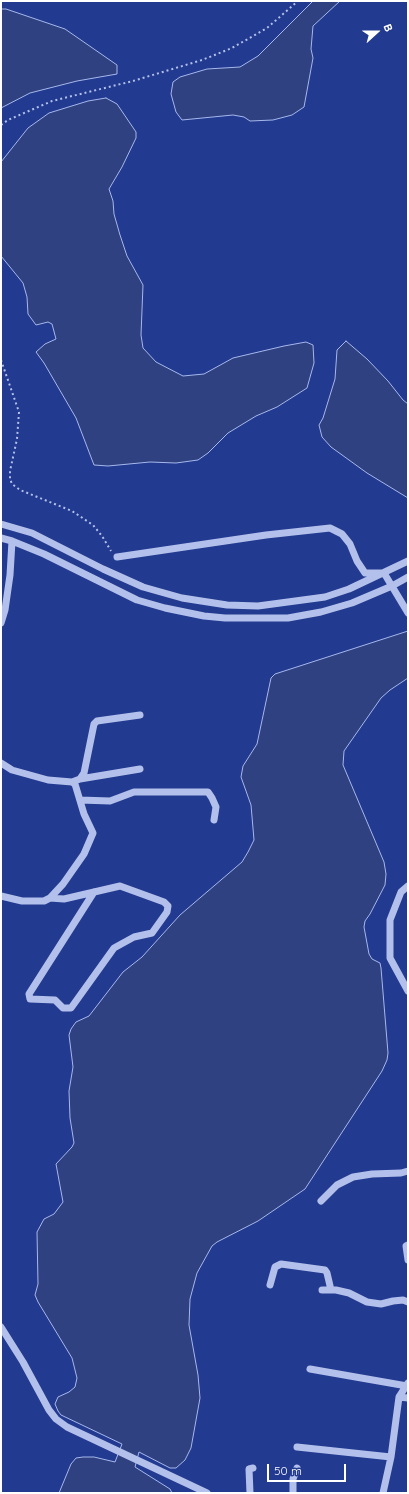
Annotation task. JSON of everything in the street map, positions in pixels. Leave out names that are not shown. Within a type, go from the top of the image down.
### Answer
[{"type":"street","points":[[1,524],[32,533],[103,569],[143,587],[182,598],[227,605],[258,606],[324,597],[349,588],[408,561]]},
{"type":"street","points":[[117,557],[266,535],[330,528],[342,534],[350,544],[365,573],[384,573]]},
{"type":"street","points":[[1,538],[44,554],[137,600],[165,608],[204,616],[225,618],[288,618],[321,612],[352,603],[408,578]]},
{"type":"street","points":[[1,623],[5,610],[10,575],[12,541]]},
{"type":"street","points":[[384,573],[408,613]]},
{"type":"street","points":[[1,896],[22,901],[44,901],[50,898],[63,884],[84,854],[92,833],[84,814],[75,784],[76,780],[84,773],[94,724],[97,721],[140,715]]},
{"type":"street","points":[[1,763],[12,770],[48,780],[76,780],[140,769]]},
{"type":"street","points":[[80,800],[110,801],[134,792],[208,792],[216,807],[214,820]]},
{"type":"street","points":[[50,898],[64,898],[120,886],[164,902],[168,906],[167,912],[152,933],[134,937],[114,948],[71,1008],[64,1008],[54,1000],[30,999],[29,994],[94,892]]},
{"type":"street","points":[[408,886],[400,892],[390,920],[390,958],[408,992]]},
{"type":"street","points":[[321,1201],[337,1185],[353,1177],[372,1174],[401,1173],[408,1171]]},
{"type":"street","points":[[408,1245],[406,1246],[408,1260]]},
{"type":"street","points":[[270,1285],[275,1267],[281,1264],[325,1270],[331,1290]]},
{"type":"street","points":[[322,1290],[349,1293],[368,1302],[380,1304],[404,1300],[408,1302]]},
{"type":"street","points":[[1,1327],[24,1362],[49,1410],[56,1419],[67,1427],[206,1493]]},
{"type":"street","points":[[310,1369],[408,1384],[399,1397],[391,1457],[383,1493]]},
{"type":"street","points":[[399,1397],[408,1398]]},
{"type":"street","points":[[296,1447],[391,1457]]},
{"type":"street","points":[[250,1493],[249,1469],[253,1468]]},
{"type":"street","points":[[293,1493],[293,1479],[297,1468]]},
{"type":"path","points":[[1,125],[8,120],[52,101],[202,60],[232,48],[267,28],[298,1]]},
{"type":"path","points":[[1,360],[19,412],[17,439],[10,471],[10,479],[12,484],[20,490],[72,511],[93,524],[112,554],[117,557]]},
{"type":"water","points":[[313,1],[340,1],[313,26],[311,49],[313,58],[304,107],[292,115],[273,120],[250,121],[244,117],[233,115],[182,120],[176,112],[171,94],[173,82],[180,77],[207,69],[240,67],[258,56]]},
{"type":"water","points":[[1,9],[6,9],[65,29],[117,65],[117,74],[77,81],[30,93],[1,108]]},
{"type":"water","points":[[106,98],[117,104],[136,132],[136,138],[109,189],[113,201],[114,214],[127,256],[143,285],[141,335],[143,348],[156,362],[183,376],[204,374],[233,358],[306,342],[313,345],[314,363],[307,388],[277,407],[256,416],[228,433],[208,453],[198,460],[176,463],[150,462],[108,466],[94,465],[76,418],[36,352],[45,344],[56,339],[52,324],[48,322],[36,325],[28,314],[27,297],[23,283],[1,256],[1,162],[28,128],[49,113],[88,101]]},
{"type":"water","points":[[346,341],[367,359],[408,404],[408,498],[367,473],[331,447],[322,437],[319,425],[323,418],[335,379],[337,350]]},
{"type":"water","points":[[408,631],[408,678],[381,698],[344,751],[343,765],[384,862],[386,874],[385,885],[365,921],[364,927],[369,954],[372,959],[380,963],[381,968],[388,1053],[387,1060],[382,1071],[305,1189],[258,1221],[217,1242],[212,1246],[197,1273],[190,1299],[189,1325],[198,1375],[200,1398],[191,1448],[185,1460],[176,1468],[170,1468],[139,1452],[135,1467],[170,1489],[172,1493],[59,1493],[71,1464],[76,1458],[94,1457],[115,1462],[122,1444],[61,1415],[58,1411],[55,1404],[58,1397],[69,1392],[75,1387],[77,1378],[72,1358],[35,1295],[38,1284],[37,1232],[44,1219],[54,1214],[63,1202],[56,1164],[74,1143],[70,1118],[69,1091],[73,1067],[69,1035],[71,1029],[76,1022],[89,1016],[123,972],[142,957],[180,915],[242,862],[248,852],[254,840],[251,805],[241,777],[243,766],[257,744],[271,678],[275,674]]}]
